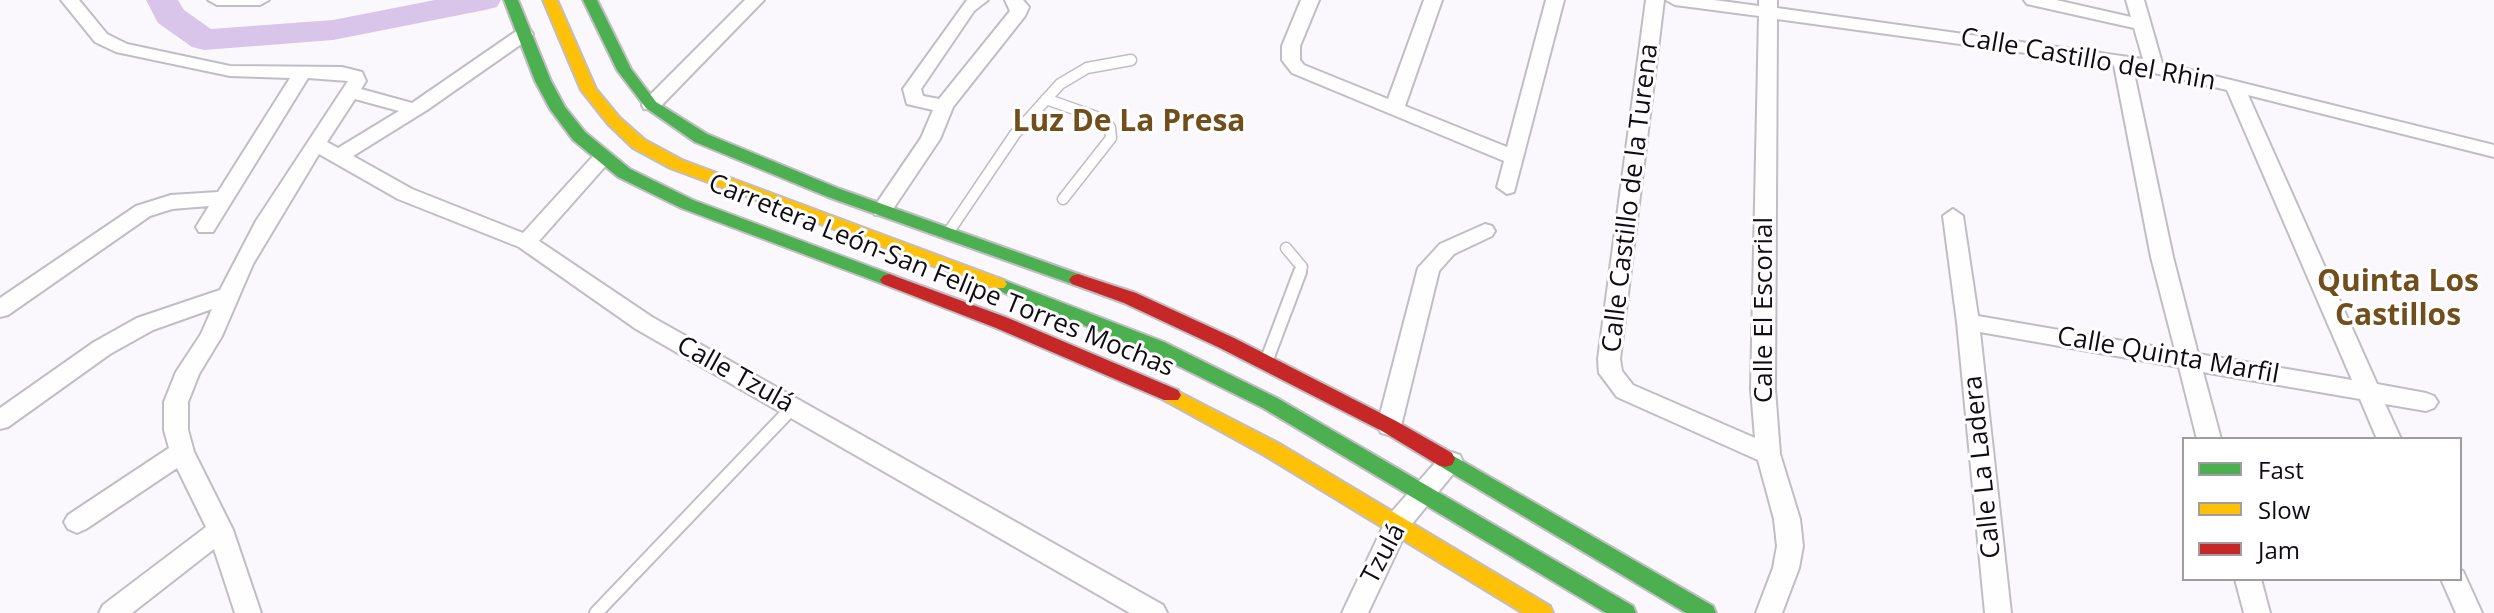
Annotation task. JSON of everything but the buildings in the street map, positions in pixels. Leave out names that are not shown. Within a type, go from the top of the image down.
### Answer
[{"type":"main road","points":[[550,0],[589,90],[614,121],[639,144],[676,164],[1033,297],[1157,347],[1270,403],[1625,613]]},
{"type":"main road","points":[[590,0],[624,70],[651,105],[701,138],[882,210],[1130,298],[1389,426],[1705,613]]},
{"type":"main road","name":"Carretera León-San Felipe Torres Mochas","points":[[512,2],[543,81],[558,109],[579,136],[602,158],[652,189],[1015,328],[1149,383],[1271,449],[1542,613]]},
{"type":"main road","points":[[1149,383],[1185,391],[1214,402],[1380,491],[1411,496],[1426,493]]},
{"type":"street","points":[[70,0],[101,38],[122,48],[230,71],[355,76],[357,81],[314,143],[260,232],[211,336],[188,372],[176,402],[176,430],[182,452],[220,530],[245,611]]},
{"type":"street","points":[[217,0],[260,0]]},
{"type":"street","points":[[651,105],[755,0]]},
{"type":"street","points":[[944,106],[914,100],[912,89],[968,7],[979,0]]},
{"type":"street","points":[[882,210],[930,139],[944,106],[1015,18],[1020,7],[1014,0]]},
{"type":"street","points":[[1310,0],[1291,46],[1293,64],[1513,157]]},
{"type":"street","points":[[1395,107],[1433,0]]},
{"type":"street","points":[[1507,187],[1555,0]]},
{"type":"street","name":"Calle Castillo de la Turena","points":[[1655,0],[1609,359],[1611,373],[1625,391],[1768,454]]},
{"type":"street","name":"Calle Castillo del Rhin","points":[[1675,0],[1768,6],[2154,66],[2494,151]]},
{"type":"street","points":[[2033,0],[2141,24]]},
{"type":"street","points":[[2135,0],[2154,66]]},
{"type":"street","name":"Calle El Escorial","points":[[1768,6],[1763,389],[1768,454],[1787,519],[1790,546],[1786,568],[1769,613]]},
{"type":"street","points":[[338,157],[524,34]]},
{"type":"street","points":[[2122,61],[2162,257],[2208,437]]},
{"type":"street","points":[[206,227],[301,74]]},
{"type":"street","points":[[2235,87],[2388,437]]},
{"type":"street","points":[[352,92],[414,109]]},
{"type":"street","name":"Calle Tzulá","points":[[314,143],[405,194],[526,242],[644,323],[1154,613]]},
{"type":"street","points":[[526,242],[602,158]]},
{"type":"street","points":[[0,309],[143,211],[171,202],[223,198]]},
{"type":"street","name":"Calle La Ladera","points":[[1953,216],[1968,322],[1998,613]]},
{"type":"street","points":[[1389,426],[1429,268],[1447,249],[1485,231]]},
{"type":"street","points":[[0,420],[102,348],[145,324],[228,295]]},
{"type":"street","name":"Calle Quinta Marfil","points":[[1968,322],[2426,402]]},
{"type":"street","points":[[77,522],[182,452]]},
{"type":"street","name":"Tzulá","points":[[1355,613],[1397,523],[1451,462]]},
{"type":"street","points":[[112,613],[220,530]]},
{"type":"street","points":[[2249,581],[2257,613]]},
{"type":"street","points":[[2455,581],[2469,613]]},
{"type":"lane","points":[[948,233],[1015,134],[1071,75],[1087,68],[1131,60]]},
{"type":"lane","points":[[1046,99],[1105,120],[1110,128],[1111,138],[1063,199]]},
{"type":"lane","points":[[1266,363],[1302,267],[1286,248]]},
{"type":"lane","points":[[596,613],[793,407]]},
{"type":"waterway","points":[[162,0],[170,16],[204,40],[333,30],[485,0]]},
{"type":"traffic: fast","points":[[511,0],[543,81],[558,109],[579,136],[624,173],[687,204],[889,280]]},
{"type":"traffic: fast","points":[[590,0],[624,70],[651,105],[701,138],[834,193],[1078,280]]},
{"type":"traffic: fast","points":[[998,284],[1157,347],[1270,403],[1625,613]]},
{"type":"traffic: fast","points":[[1445,459],[1705,613]]},
{"type":"traffic: slow","points":[[550,0],[589,90],[614,121],[639,144],[676,164],[998,284]]},
{"type":"traffic: slow","points":[[1171,395],[1271,449],[1542,613]]},
{"type":"traffic: jam","points":[[889,280],[1002,323],[1171,395]]},
{"type":"traffic: jam","points":[[1078,280],[1130,298],[1227,343],[1389,426],[1445,459]]},
{"type":"district","name":"Luz De La Presa","points":[[1129,122]]},
{"type":"district","name":"Quinta Los Castillos","points":[[2398,299]]}]
